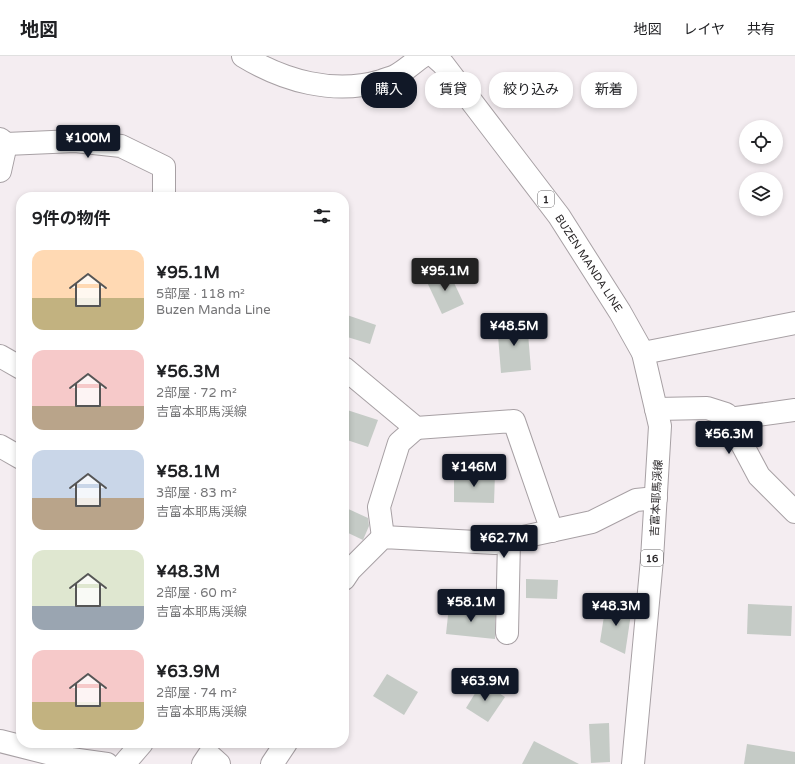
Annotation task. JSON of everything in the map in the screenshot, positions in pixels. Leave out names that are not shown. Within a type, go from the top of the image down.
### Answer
[{"type":"street","points":[[243,56],[261,67],[294,79],[330,87],[365,85],[395,76],[422,56]]},
{"type":"street","name":"BUZEN MANDA LINE","points":[[434,56],[443,64],[559,216],[620,312],[643,353]]},
{"type":"street","points":[[0,171],[3,141],[75,141],[121,146],[164,167],[164,192]]},
{"type":"street","points":[[643,353],[795,323]]},
{"type":"street","name":"吉富本耶馬渓線","points":[[633,764],[652,558],[660,426],[643,353]]},
{"type":"street","points":[[0,356],[16,365]]},
{"type":"street","points":[[349,372],[416,428]]},
{"type":"street","points":[[656,409],[707,408],[726,414],[759,476],[795,512]]},
{"type":"street","points":[[729,419],[795,410]]},
{"type":"street","points":[[383,537],[379,507],[399,443],[416,428],[514,421],[552,531]]},
{"type":"street","points":[[0,446],[16,455]]},
{"type":"street","points":[[349,572],[383,537],[494,544],[592,522],[636,500],[656,498]]},
{"type":"street","points":[[507,633],[509,540]]},
{"type":"street","points":[[0,741],[16,746]]},
{"type":"street","points":[[24,748],[71,762],[106,764]]},
{"type":"street","points":[[124,764],[138,748]]},
{"type":"street","points":[[272,764],[283,748]]},
{"type":"street","points":[[203,764],[209,755],[219,764]]},
{"type":"building","points":[[448,270],[464,304],[442,314],[426,280]]},
{"type":"building","points":[[349,316],[376,325],[370,344],[349,338]]},
{"type":"building","points":[[527,321],[531,370],[501,373],[497,323]]},
{"type":"building","points":[[349,411],[378,420],[368,447],[349,441]]},
{"type":"building","points":[[454,473],[495,474],[494,503],[454,502]]},
{"type":"building","points":[[349,509],[368,518],[369,526],[363,540],[349,533]]},
{"type":"building","points":[[526,579],[558,580],[557,599],[526,598]]},
{"type":"building","points":[[606,603],[632,607],[625,654],[600,642]]},
{"type":"building","points":[[748,604],[792,606],[791,636],[747,634]]},
{"type":"building","points":[[449,606],[495,611],[495,639],[446,634]]},
{"type":"building","points":[[387,674],[418,692],[404,715],[373,696]]},
{"type":"building","points":[[482,682],[505,697],[488,722],[466,708]]},
{"type":"building","points":[[609,723],[610,762],[591,763],[589,724]]},
{"type":"building","points":[[534,741],[579,764],[522,764]]},
{"type":"building","points":[[747,744],[795,752],[795,764],[744,764]]}]
